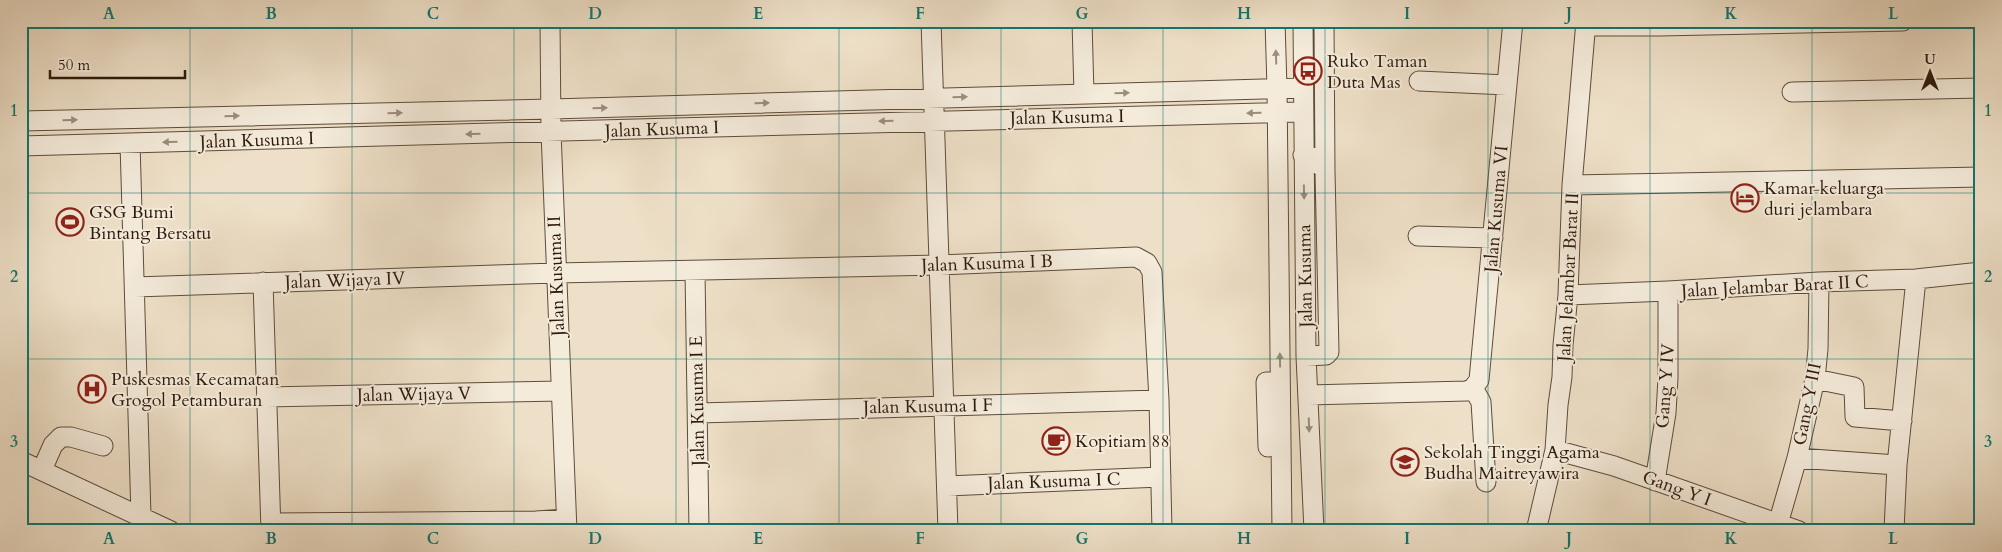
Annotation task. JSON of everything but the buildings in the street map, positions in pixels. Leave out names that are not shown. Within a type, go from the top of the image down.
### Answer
[{"type":"street","name":"Jalan Kusuma II","points":[[550,21],[551,132],[567,525]]},
{"type":"street","points":[[932,21],[948,531]]},
{"type":"street","points":[[1082,21],[1084,94]]},
{"type":"street","name":"Jalan Kusuma","points":[[1275,21],[1282,531]]},
{"type":"street","name":"Jalan Kusuma","points":[[1303,21],[1302,88],[1306,356],[1314,531]]},
{"type":"street","points":[[1306,356],[1329,352],[1324,21]]},
{"type":"street","name":"Jalan Kusuma VI","points":[[1470,389],[1479,380],[1481,373],[1513,21]]},
{"type":"street","points":[[1586,23],[1660,26],[1903,21]]},
{"type":"street","name":"Jalan Jelambar Barat II","points":[[1536,531],[1555,450],[1568,295],[1572,186],[1586,23]]},
{"type":"street","points":[[1419,81],[1508,85]]},
{"type":"street","name":"Jalan Kusuma I","points":[[21,121],[551,109],[1302,88]]},
{"type":"street","points":[[1792,92],[1981,88]]},
{"type":"street","name":"Jalan Kusuma I","points":[[21,146],[934,120],[1303,112]]},
{"type":"street","points":[[130,143],[141,516]]},
{"type":"street","points":[[1304,155],[1315,158],[1325,171]]},
{"type":"street","points":[[1572,186],[1981,177]]},
{"type":"street","points":[[1418,236],[1493,238]]},
{"type":"street","name":"Jalan Kusuma I B","points":[[556,273],[939,265],[1136,257],[1141,259],[1150,266],[1152,272],[1162,531]]},
{"type":"street","name":"Jalan Kusuma I E","points":[[695,271],[699,531]]},
{"type":"street","name":"Jalan Jelambar Barat II C","points":[[1568,295],[1916,279],[1981,272]]},
{"type":"street","name":"Jalan Wijaya IV","points":[[135,288],[556,273]]},
{"type":"street","points":[[1894,531],[1897,465],[1916,279]]},
{"type":"street","points":[[263,282],[272,527],[567,525]]},
{"type":"street","name":"Gang Y III","points":[[1778,524],[1797,458],[1814,379],[1818,349],[1819,282]]},
{"type":"street","name":"Gang Y IV","points":[[1655,480],[1666,413],[1668,291]]},
{"type":"street","points":[[1814,379],[1854,387],[1855,417],[1902,421]]},
{"type":"street","points":[[1271,531],[1266,382],[1280,382]]},
{"type":"street","points":[[1308,395],[1470,389],[1481,402],[1486,482]]},
{"type":"street","name":"Jalan Wijaya V","points":[[266,397],[561,391]]},
{"type":"street","name":"Jalan Kusuma I F","points":[[698,413],[1158,400]]},
{"type":"street","points":[[42,470],[52,445],[61,438],[71,438],[103,446]]},
{"type":"street","name":"Gang Y I","points":[[1555,450],[1614,466],[1799,531]]},
{"type":"street","points":[[1797,458],[1897,465]]},
{"type":"street","points":[[21,461],[171,531]]},
{"type":"street","name":"Jalan Kusuma I C","points":[[947,486],[1161,477]]},
{"type":"place","name":"Ruko Taman Duta Mas","points":[[1308,71]]},
{"type":"place","name":"Kamar keluarga duri jelambara","points":[[1745,198]]},
{"type":"place","name":"GSG Bumi Bintang Bersatu","points":[[70,222]]},
{"type":"place","name":"Puskesmas Kecamatan Grogol Petamburan","points":[[92,389]]},
{"type":"place","name":"Kopitiam 88","points":[[1056,441]]},
{"type":"place","name":"Sekolah Tinggi Agama Budha Maitreyawira","points":[[1405,462]]}]
